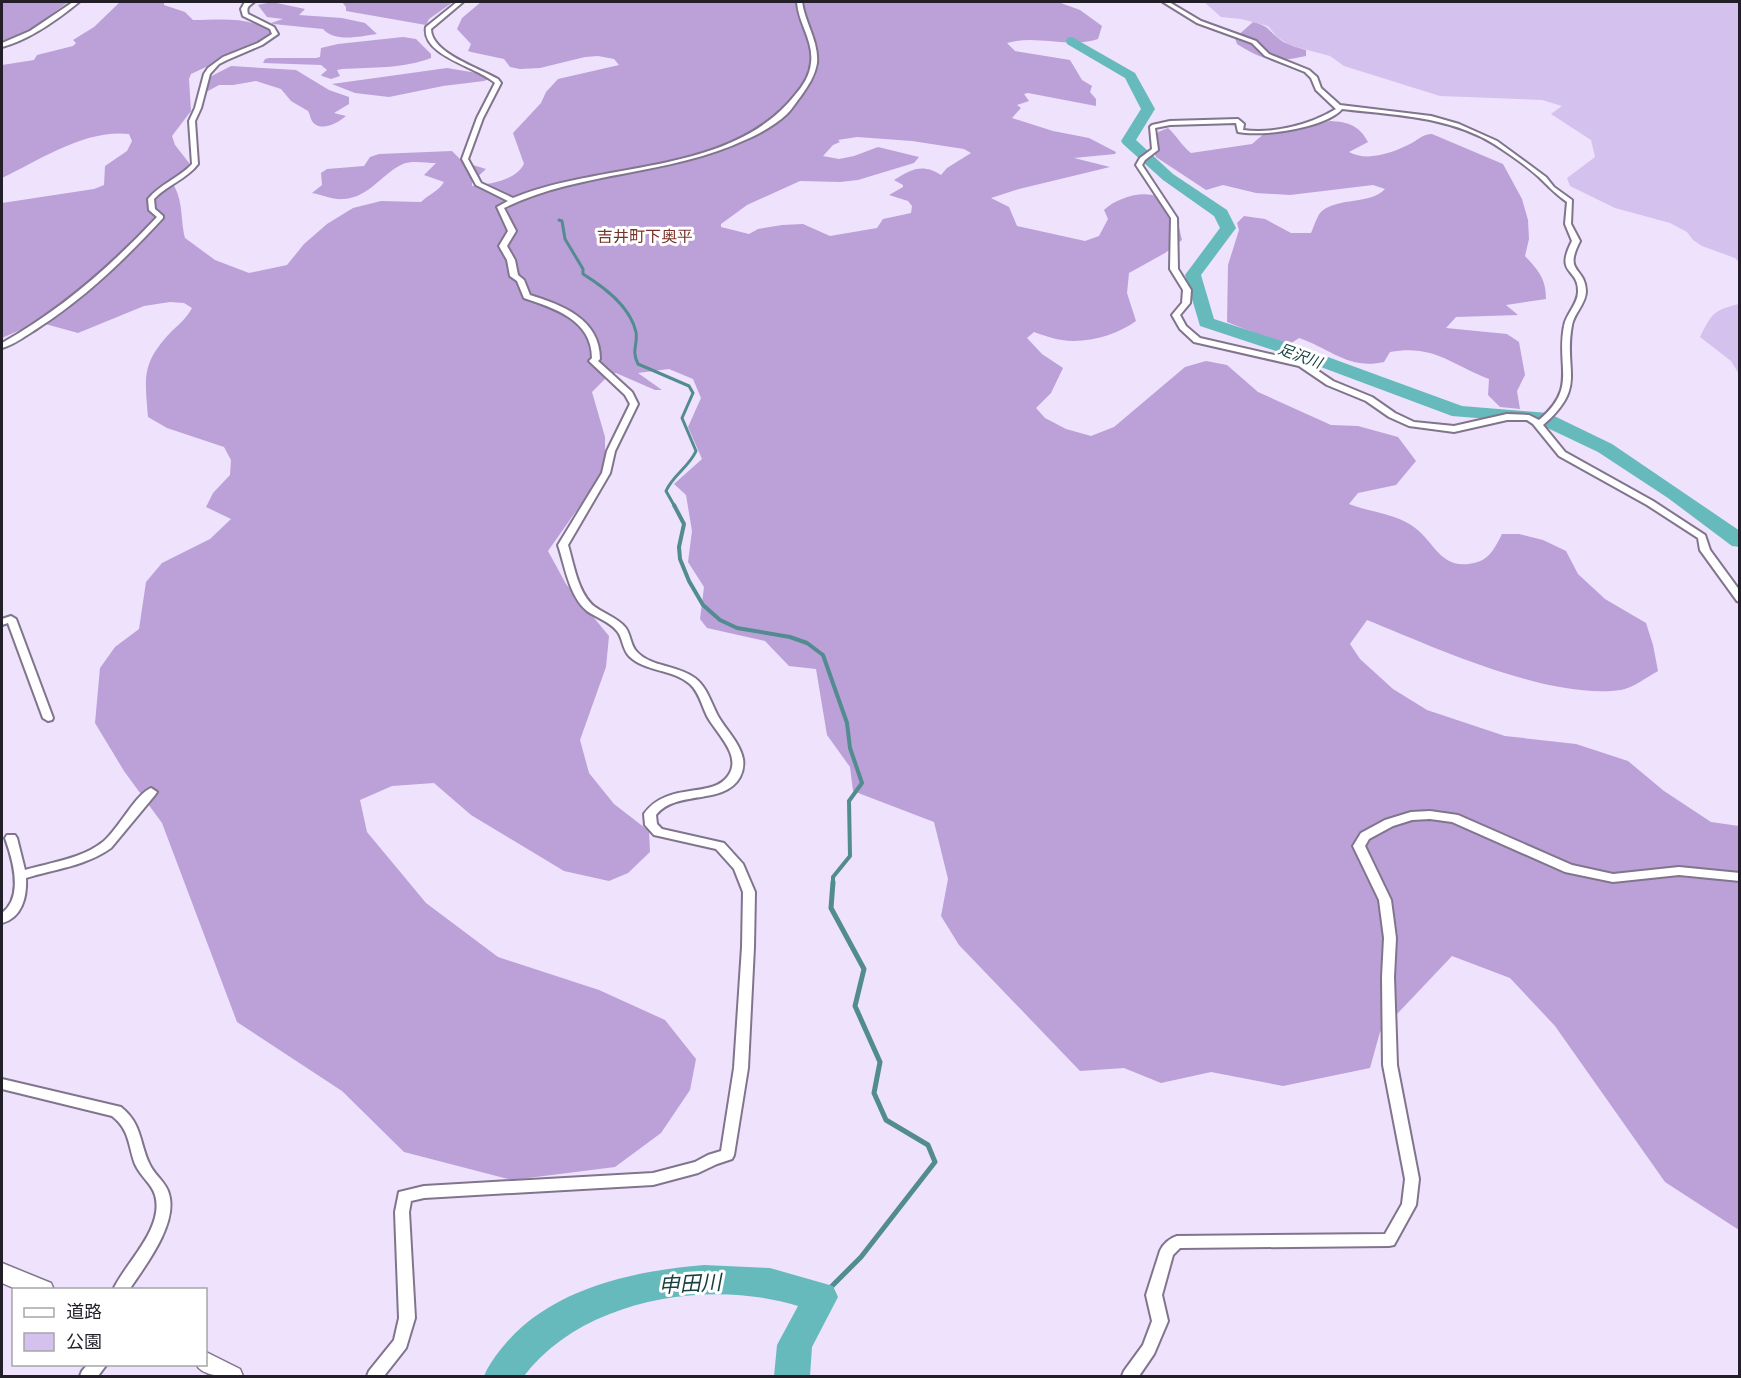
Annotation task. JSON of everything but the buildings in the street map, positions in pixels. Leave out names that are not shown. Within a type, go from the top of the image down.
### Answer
[{"type":"main road","points":[[2,1273],[38,1288]]},
{"type":"main road","points":[[207,1363],[232,1377]]},
{"type":"street","points":[[2,45],[44,26],[76,2]]},
{"type":"street","points":[[2,346],[60,312],[95,284],[161,217],[152,210],[152,199],[167,183],[191,170],[195,164],[192,121],[197,114],[205,79],[210,70],[222,61],[268,41],[275,34],[272,28],[245,15],[244,9],[247,3],[251,2]]},
{"type":"street","points":[[460,2],[428,28],[427,34],[430,40],[448,55],[498,83],[464,156],[478,184],[514,201]]},
{"type":"street","points":[[375,1377],[401,1343],[407,1318],[402,1212],[404,1197],[424,1192],[653,1179],[698,1167],[727,1155],[741,1068],[749,892],[739,867],[720,846],[658,832],[651,825],[651,814],[659,803],[725,785],[735,776],[738,763],[729,738],[713,718],[696,683],[676,671],[644,660],[632,653],[621,629],[585,604],[577,586],[563,546],[606,473],[611,451],[634,405],[629,394],[593,361],[596,359],[596,350],[593,340],[577,318],[559,307],[527,296],[520,280],[514,276],[511,260],[503,246],[512,231],[500,207],[558,185],[705,154],[751,135],[779,120],[799,98],[810,77],[814,63],[814,50],[800,16],[799,2]]},
{"type":"street","points":[[1166,2],[1199,22],[1254,42],[1267,55],[1307,71],[1314,77],[1318,89],[1338,107],[1421,116],[1464,128],[1495,142],[1544,178],[1552,188],[1570,201],[1568,224],[1576,241],[1568,261],[1583,290],[1580,300],[1571,313],[1567,328],[1566,390],[1559,408],[1538,425]]},
{"type":"street","points":[[1338,107],[1339,110],[1332,116],[1317,122],[1258,134],[1240,131],[1241,124],[1238,121],[1170,123],[1152,128],[1155,150],[1142,159],[1138,165],[1174,218],[1174,269],[1187,290],[1185,303],[1176,315],[1183,327],[1197,340],[1207,344],[1249,350],[1302,364],[1330,383],[1369,399],[1392,415],[1412,424],[1454,429],[1507,417],[1525,417],[1538,425],[1562,454],[1650,503],[1702,537],[1705,550],[1740,599]]},
{"type":"street","points":[[2,622],[11,619],[48,718]]},
{"type":"street","points":[[19,876],[84,857],[108,845],[151,792]]},
{"type":"street","points":[[1130,1377],[1149,1349],[1160,1321],[1154,1296],[1167,1251],[1177,1242],[1389,1240],[1409,1205],[1412,1179],[1390,1065],[1388,977],[1390,938],[1385,900],[1359,846],[1365,836],[1411,816],[1430,815],[1454,818],[1569,869],[1613,878],[1679,872],[1740,877]]},
{"type":"street","points":[[2,919],[16,906],[18,856],[11,838]]},
{"type":"street","points":[[2,1084],[116,1111],[128,1120],[144,1171],[162,1195],[162,1212],[155,1235],[121,1288]]},
{"type":"green space","points":[[1204,2],[1739,2],[1739,262],[1735,258],[1702,246],[1687,232],[1670,223],[1615,208],[1570,186],[1567,178],[1595,157],[1591,140],[1551,114],[1562,106],[1542,100],[1440,96],[1344,66],[1330,56],[1289,45],[1277,37],[1268,26],[1221,17]]},
{"type":"green space","points":[[1740,304],[1739,374],[1731,361],[1700,337],[1715,314],[1724,308]]},
{"type":"shaded area","points":[[2,2],[68,2],[31,29],[2,45]]},
{"type":"shaded area","points":[[120,2],[164,2],[164,5],[185,12],[193,20],[243,21],[272,31],[269,36],[259,42],[191,74],[189,79],[191,111],[172,136],[175,145],[193,168],[171,181],[180,202],[185,238],[215,260],[249,273],[287,265],[304,244],[327,224],[353,208],[381,201],[421,202],[440,188],[444,182],[424,175],[436,163],[411,162],[395,168],[361,194],[336,199],[312,193],[322,185],[321,173],[327,169],[364,166],[370,157],[379,154],[452,151],[463,162],[486,169],[472,182],[472,186],[501,181],[515,174],[524,164],[513,133],[541,103],[546,92],[558,79],[619,65],[614,59],[598,56],[540,68],[520,69],[510,67],[504,59],[468,51],[471,44],[457,29],[462,18],[481,2],[1058,2],[1080,10],[1102,26],[1098,39],[1087,42],[1030,40],[1007,43],[1015,51],[1070,60],[1082,80],[1092,86],[1090,92],[1096,99],[1096,106],[1028,93],[1024,94],[1029,101],[1017,105],[1021,108],[1012,118],[1053,131],[1089,138],[1116,152],[1115,154],[1074,158],[1110,167],[991,198],[1009,207],[1017,226],[1085,241],[1099,236],[1108,219],[1104,210],[1110,205],[1127,197],[1154,195],[1172,207],[1182,240],[1165,253],[1129,273],[1127,293],[1136,321],[1111,334],[1081,341],[1048,337],[1034,332],[1027,338],[1042,354],[1063,368],[1051,393],[1036,408],[1045,418],[1066,429],[1091,436],[1114,427],[1185,367],[1206,361],[1227,365],[1258,392],[1331,425],[1358,426],[1398,437],[1416,461],[1396,485],[1358,493],[1349,504],[1404,521],[1419,531],[1438,553],[1453,563],[1474,563],[1484,559],[1494,549],[1502,534],[1519,534],[1543,540],[1566,551],[1578,574],[1605,599],[1646,623],[1658,671],[1635,685],[1621,690],[1592,691],[1527,680],[1459,657],[1367,620],[1350,644],[1360,659],[1393,689],[1427,710],[1505,736],[1576,744],[1628,761],[1664,791],[1711,822],[1739,826],[1739,1230],[1665,1182],[1555,1026],[1510,978],[1452,956],[1380,1032],[1370,1068],[1283,1086],[1211,1072],[1161,1083],[1124,1068],[1080,1071],[959,945],[941,916],[948,879],[934,822],[853,791],[850,767],[827,735],[816,669],[789,666],[765,641],[707,628],[700,619],[704,587],[688,562],[692,531],[686,495],[674,484],[702,459],[688,427],[701,398],[693,379],[669,369],[638,373],[662,390],[655,390],[616,373],[609,375],[592,392],[605,437],[605,470],[548,551],[566,584],[609,636],[606,667],[580,740],[589,773],[614,804],[649,831],[650,852],[628,873],[609,881],[564,871],[471,815],[434,783],[392,786],[360,800],[367,832],[426,903],[498,957],[599,990],[665,1020],[696,1059],[690,1090],[661,1133],[615,1167],[512,1180],[404,1152],[342,1091],[237,1022],[162,823],[124,771],[95,723],[100,668],[115,647],[139,629],[146,582],[162,563],[210,539],[231,519],[206,507],[213,493],[230,475],[231,460],[224,447],[167,428],[148,417],[147,372],[161,344],[185,319],[192,308],[184,303],[170,302],[144,306],[78,333],[38,322],[2,338],[2,203],[94,189],[104,185],[105,166],[127,151],[132,141],[129,134],[96,136],[63,147],[2,178],[2,65],[34,60],[37,55],[73,46],[76,43],[73,40],[94,27]],"holes":[[[857,137],[912,141],[964,149],[971,153],[947,168],[941,175],[923,168],[906,173],[894,180],[903,187],[889,195],[908,201],[912,206],[911,213],[883,219],[877,228],[830,236],[803,224],[758,229],[749,234],[721,227],[721,224],[747,205],[800,181],[858,180],[914,163],[919,157],[878,147],[839,159],[823,156],[833,145],[840,142],[838,140]]]},
{"type":"shaded area","points":[[272,2],[305,9],[299,15],[342,18],[365,23],[377,34],[341,37],[334,36],[323,29],[273,24],[271,23],[283,19],[267,17],[258,5]]},
{"type":"shaded area","points":[[342,2],[453,2],[429,19],[426,25],[346,11]]},
{"type":"shaded area","points":[[1253,22],[1265,27],[1291,46],[1306,50],[1306,56],[1270,59],[1237,44],[1235,38]]},
{"type":"shaded area","points":[[403,37],[416,39],[431,54],[431,58],[398,66],[337,70],[340,76],[331,79],[321,75],[327,70],[321,65],[263,63],[269,58],[320,57],[321,48],[338,44]]},
{"type":"shaded area","points":[[231,66],[296,70],[329,90],[349,97],[349,104],[334,113],[346,116],[324,127],[315,125],[308,111],[291,101],[281,89],[256,81],[219,85],[208,91],[199,92],[199,87],[206,79]]},
{"type":"shaded area","points":[[447,68],[495,76],[484,81],[443,86],[389,97],[355,93],[332,84]]},
{"type":"shaded area","points":[[1330,121],[1342,122],[1357,128],[1365,136],[1368,142],[1349,152],[1356,155],[1371,156],[1388,153],[1432,134],[1503,164],[1522,199],[1528,220],[1529,239],[1525,256],[1541,276],[1546,299],[1506,305],[1518,315],[1456,317],[1446,328],[1507,334],[1519,342],[1525,375],[1517,391],[1520,409],[1500,407],[1488,395],[1489,379],[1431,353],[1405,350],[1390,352],[1384,362],[1360,363],[1340,357],[1299,338],[1290,344],[1270,339],[1227,322],[1228,265],[1239,230],[1237,223],[1244,216],[1265,219],[1291,233],[1311,233],[1322,211],[1337,204],[1371,197],[1385,189],[1373,185],[1290,195],[1256,193],[1223,185],[1206,190],[1156,157],[1152,147],[1158,132],[1168,128],[1191,153],[1252,144],[1266,132],[1306,128]]},
{"type":"waterway","name":"足沢川","points":[[1072,41],[1130,76],[1148,109],[1128,141],[1168,177],[1221,213],[1228,228],[1193,275],[1206,322],[1300,353],[1459,412],[1541,417],[1605,448],[1675,494],[1740,541]]},
{"type":"waterway","points":[[559,220],[562,221],[565,239],[583,269],[583,274],[615,298],[633,323],[636,332],[635,355],[638,364],[689,386],[693,393],[682,418],[696,451],[666,491],[675,507]]},
{"type":"waterway","points":[[674,505],[684,524],[679,547],[680,559],[703,605],[720,620],[737,628],[790,637],[807,643],[823,655],[847,723],[850,748],[862,783],[849,801],[850,856],[833,877],[833,882]]},
{"type":"waterway","points":[[821,1297],[861,1257],[935,1162],[928,1145],[886,1120],[874,1093],[880,1062],[855,1006],[864,969],[831,908],[833,882]]},
{"type":"waterway","name":"申田川","points":[[502,1376],[533,1339],[562,1318],[588,1305],[645,1288],[704,1280],[770,1283],[821,1297],[795,1345],[792,1376]]},
{"type":"district","name":"吉井町下奥平","points":[[645,236]]}]
